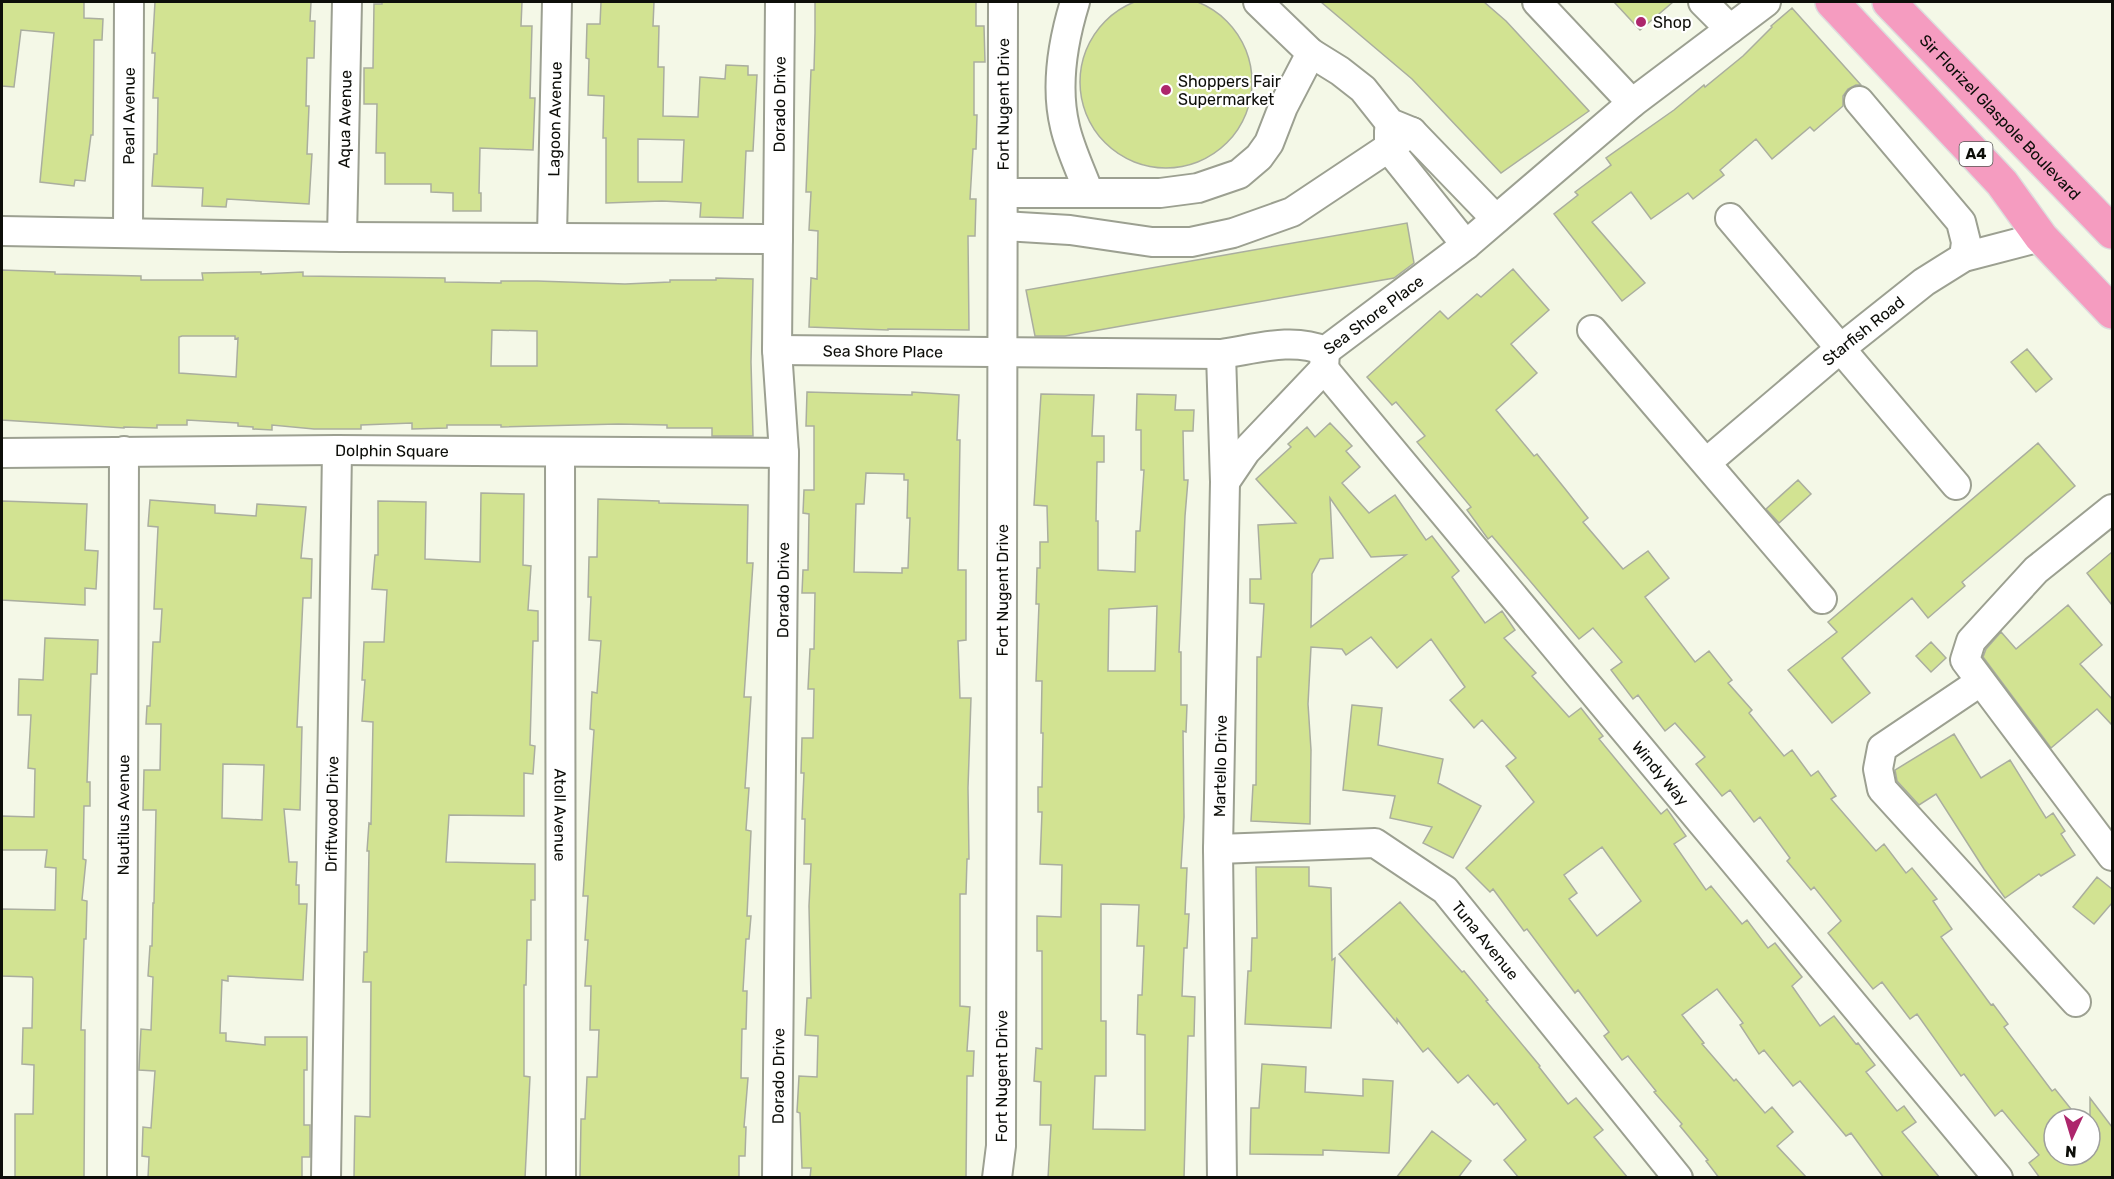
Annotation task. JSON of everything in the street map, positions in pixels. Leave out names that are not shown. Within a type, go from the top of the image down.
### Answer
[{"type":"highway","name":"A4","points":[[1832,2],[2002,183],[2041,237],[2112,312]]},
{"type":"highway","name":"Sir Florizel Glaspole Boulevard","points":[[1889,2],[2112,232]]},
{"type":"street","name":"Pearl Avenue","points":[[128,232],[129,2]]},
{"type":"street","name":"Aqua Avenue","points":[[342,237],[347,2]]},
{"type":"street","name":"Lagoon Avenue","points":[[552,236],[557,2]]},
{"type":"street","name":"Dorado Drive","points":[[777,1178],[784,453],[777,350],[780,2]]},
{"type":"street","name":"Fort Nugent Drive","points":[[997,1178],[1001,1146],[1003,2]]},
{"type":"street","points":[[1075,2],[1064,41],[1060,80],[1065,126],[1089,193]]},
{"type":"street","points":[[1258,2],[1311,53],[1363,89],[1397,135],[1466,245]]},
{"type":"street","points":[[1537,2],[1632,103]]},
{"type":"street","points":[[1702,2],[1730,29]]},
{"type":"street","name":"Sea Shore Place","points":[[777,350],[1221,354],[1291,343],[1310,344],[1325,360],[1466,245],[1632,103],[1766,2]]},
{"type":"street","points":[[1003,193],[1160,193],[1198,188],[1239,174],[1259,157],[1269,143],[1283,107],[1311,53]]},
{"type":"street","points":[[1860,101],[1961,222],[1966,242],[1965,257]]},
{"type":"street","points":[[1397,135],[1496,219]]},
{"type":"street","points":[[1003,226],[1070,230],[1152,242],[1191,242],[1222,236],[1292,213],[1397,135]]},
{"type":"street","points":[[1730,218],[1956,485]]},
{"type":"street","points":[[2,231],[342,237],[552,236],[778,239]]},
{"type":"street","name":"Starfish Road","points":[[1707,462],[1841,348],[1924,282],[1965,257],[2041,237]]},
{"type":"street","points":[[1592,330],[1822,599]]},
{"type":"street","name":"Martello Drive","points":[[1221,354],[1225,482],[1218,849],[1222,1178]]},
{"type":"street","points":[[1225,482],[1246,451],[1325,360]]},
{"type":"street","name":"Windy Way","points":[[1325,360],[1998,1178]]},
{"type":"street","name":"Dolphin Square","points":[[2,453],[337,450],[784,453]]},
{"type":"street","name":"Driftwood Drive","points":[[326,1178],[337,450]]},
{"type":"street","name":"Nautilus Avenue","points":[[122,1178],[124,451]]},
{"type":"street","name":"Atoll Avenue","points":[[560,452],[561,1178]]},
{"type":"street","points":[[2112,509],[2036,570],[1971,641],[1965,660],[2112,856]]},
{"type":"street","points":[[1980,682],[1882,748],[1878,769],[1882,789],[2076,1002]]},
{"type":"street","name":"Tuna Avenue","points":[[1218,849],[1375,843],[1445,890],[1678,1178]]},
{"type":"building","name":"Shoppers Fair Supermarket","points":[[1166,-4],[1199,2],[1214,10],[1227,21],[1238,34],[1246,49],[1252,82],[1246,115],[1238,130],[1227,143],[1214,154],[1199,162],[1166,168],[1133,162],[1118,154],[1105,143],[1094,130],[1086,115],[1080,82],[1086,49],[1094,34],[1105,21],[1118,10],[1133,2]]},
{"type":"building","points":[[2,2],[84,2],[84,18],[103,19],[102,40],[94,40],[93,135],[91,135],[85,181],[75,180],[74,186],[40,182],[54,33],[21,30],[14,87],[2,86]]},
{"type":"building","points":[[155,2],[311,2],[310,21],[315,21],[314,58],[307,58],[306,106],[309,106],[307,154],[312,154],[309,204],[227,199],[226,207],[202,206],[203,188],[152,186],[154,154],[157,154],[158,98],[153,98],[155,53],[152,53]]},
{"type":"building","points":[[382,2],[522,2],[521,26],[532,26],[530,98],[535,98],[533,150],[480,148],[481,211],[453,211],[453,193],[431,192],[431,184],[385,184],[385,153],[376,153],[377,104],[364,104],[364,68],[373,68],[374,4],[382,4]]},
{"type":"building","points":[[601,2],[654,2],[653,26],[659,26],[658,67],[664,67],[663,116],[698,117],[700,77],[725,79],[726,65],[748,66],[748,75],[757,75],[753,151],[746,151],[743,218],[700,217],[701,203],[662,201],[606,203],[604,96],[588,95],[589,59],[586,58],[587,24],[600,24]],"holes":[[[638,139],[684,140],[682,182],[638,182]]]},
{"type":"building","points":[[815,2],[976,2],[976,26],[984,26],[985,62],[974,62],[974,115],[977,115],[976,149],[973,149],[970,199],[976,199],[975,236],[968,236],[969,330],[809,327],[811,278],[817,279],[818,231],[809,230],[811,192],[806,192],[811,70],[814,70]]},
{"type":"building","points":[[1321,2],[1484,2],[1506,21],[1589,111],[1501,173],[1412,79]]},
{"type":"building","name":"Shop","points":[[1614,2],[1673,2],[1640,30]]},
{"type":"building","points":[[1792,8],[1861,85],[1848,89],[1843,96],[1843,106],[1814,131],[1810,127],[1772,159],[1756,139],[1720,170],[1724,175],[1693,199],[1688,193],[1651,219],[1631,192],[1592,222],[1645,283],[1622,301],[1554,214],[1578,195],[1575,192],[1611,165],[1606,158],[1674,110],[1704,85],[1705,87],[1743,56],[1771,26]]},
{"type":"building","points":[[1407,223],[1414,263],[1394,278],[1065,336],[1035,336],[1026,290]]},
{"type":"building","points":[[1513,269],[1549,310],[1511,344],[1537,373],[1496,410],[1534,456],[1537,454],[1566,490],[1588,518],[1583,522],[1623,569],[1648,551],[1669,578],[1645,597],[1695,662],[1709,651],[1732,680],[1728,683],[1752,710],[1749,713],[1784,756],[1792,750],[1811,776],[1818,771],[1836,796],[1831,799],[1876,851],[1884,844],[1906,873],[1912,868],[1937,899],[1933,901],[1952,929],[1941,937],[1991,1005],[1993,1004],[2008,1024],[2004,1027],[2052,1091],[2055,1089],[2069,1107],[2042,1107],[2042,1167],[2102,1167],[2102,1114],[2112,1127],[2112,1178],[2040,1178],[2029,1163],[2039,1155],[2002,1110],[1995,1116],[1964,1074],[1961,1076],[1917,1014],[1910,1019],[1882,982],[1873,989],[1828,933],[1841,921],[1814,887],[1811,890],[1787,861],[1790,858],[1760,817],[1754,822],[1730,790],[1722,796],[1696,764],[1705,757],[1675,723],[1665,731],[1638,695],[1633,699],[1611,670],[1622,662],[1593,628],[1579,639],[1492,536],[1488,539],[1467,510],[1471,507],[1417,442],[1425,436],[1396,402],[1392,405],[1367,377],[1440,311],[1448,319],[1477,294],[1481,297]]},
{"type":"building","points":[[2,270],[141,276],[141,280],[203,280],[202,273],[261,272],[261,274],[303,272],[303,276],[445,278],[445,282],[501,283],[501,281],[537,281],[625,284],[670,282],[670,280],[716,280],[716,278],[753,279],[751,362],[753,436],[712,436],[712,428],[667,428],[667,425],[501,427],[501,425],[447,425],[447,428],[412,429],[412,423],[361,425],[361,429],[314,429],[272,425],[272,430],[238,426],[238,423],[187,420],[187,425],[124,428],[2,420]],"holes":[[[492,330],[537,331],[537,366],[491,366]],[[235,336],[235,339],[238,338],[236,377],[179,373],[179,337]]]},
{"type":"building","points":[[2027,349],[2052,379],[2036,392],[2011,362]]},
{"type":"building","points":[[807,392],[912,395],[912,392],[959,395],[958,570],[966,570],[966,640],[958,641],[960,698],[971,698],[968,788],[969,859],[967,859],[966,894],[960,894],[960,1006],[970,1007],[967,1051],[974,1051],[973,1076],[967,1076],[966,1178],[810,1178],[811,1168],[802,1168],[800,1113],[797,1112],[799,1076],[817,1077],[818,1036],[805,1035],[807,998],[811,998],[809,906],[811,864],[804,864],[805,819],[802,819],[804,773],[801,773],[802,738],[813,738],[814,689],[808,689],[810,649],[814,649],[815,593],[802,593],[803,570],[808,570],[809,514],[803,513],[804,490],[814,490],[814,426],[806,426]],"holes":[[[866,473],[904,474],[904,480],[908,480],[907,518],[910,518],[908,568],[902,568],[902,573],[854,572],[856,504],[864,504]]]},
{"type":"building","points":[[1041,394],[1094,395],[1092,436],[1104,436],[1104,462],[1097,462],[1098,570],[1135,572],[1136,531],[1140,531],[1144,470],[1141,470],[1141,430],[1136,430],[1137,394],[1176,395],[1175,410],[1194,410],[1193,431],[1183,431],[1184,480],[1188,480],[1179,652],[1181,652],[1181,705],[1187,705],[1186,732],[1183,731],[1184,817],[1181,868],[1187,868],[1185,914],[1189,914],[1187,948],[1184,948],[1182,996],[1195,997],[1194,1036],[1188,1036],[1184,1178],[1048,1178],[1051,1125],[1040,1125],[1041,1082],[1034,1081],[1036,1048],[1042,1049],[1042,951],[1037,951],[1037,916],[1061,917],[1062,865],[1040,864],[1042,812],[1038,812],[1038,787],[1042,787],[1043,733],[1041,733],[1042,681],[1036,681],[1039,604],[1036,604],[1040,542],[1048,542],[1047,506],[1034,505]],"holes":[[[1157,606],[1155,671],[1108,671],[1109,609]],[[1101,904],[1139,905],[1137,946],[1144,946],[1142,995],[1138,995],[1137,1034],[1145,1035],[1145,1130],[1093,1129],[1095,1076],[1106,1076],[1106,1021],[1101,1021]]]},
{"type":"building","points":[[1330,423],[1352,446],[1346,451],[1360,467],[1342,483],[1369,513],[1395,495],[1426,540],[1432,536],[1459,571],[1452,577],[1485,623],[1502,611],[1515,630],[1504,638],[1536,673],[1532,676],[1569,717],[1581,708],[1603,736],[1599,739],[1661,814],[1667,809],[1686,836],[1674,844],[1706,890],[1711,886],[1742,924],[1747,920],[1768,948],[1775,943],[1802,977],[1792,986],[1820,1026],[1834,1016],[1875,1065],[1866,1072],[1897,1111],[1904,1106],[1916,1122],[1902,1132],[1940,1178],[1884,1178],[1851,1133],[1846,1136],[1800,1081],[1793,1086],[1764,1050],[1759,1054],[1740,1025],[1743,1023],[1717,989],[1682,1015],[1704,1043],[1702,1044],[1734,1081],[1736,1079],[1765,1113],[1772,1107],[1793,1132],[1777,1146],[1807,1178],[1719,1178],[1706,1161],[1708,1160],[1680,1126],[1682,1124],[1654,1092],[1656,1091],[1628,1056],[1622,1060],[1604,1036],[1609,1032],[1578,990],[1575,993],[1527,929],[1524,931],[1493,889],[1490,892],[1466,868],[1534,802],[1506,766],[1516,758],[1482,720],[1474,728],[1450,700],[1465,687],[1431,639],[1397,668],[1371,637],[1346,655],[1342,649],[1311,647],[1308,704],[1311,750],[1310,824],[1251,821],[1253,785],[1256,785],[1257,657],[1261,657],[1264,604],[1250,603],[1250,579],[1261,579],[1258,525],[1296,523],[1256,479],[1291,447],[1288,444],[1307,427],[1315,437]],"holes":[[[1330,498],[1371,557],[1406,555],[1311,627],[1312,574],[1320,559],[1333,558]],[[1602,847],[1641,901],[1597,936],[1569,899],[1577,893],[1564,875]]]},
{"type":"building","points":[[2038,443],[2075,486],[1962,582],[1965,586],[1928,618],[1912,598],[1842,658],[1870,693],[1832,723],[1788,670],[1837,632],[1828,622]]},
{"type":"building","points":[[1798,480],[1811,494],[1779,523],[1766,509]]},
{"type":"building","points":[[481,493],[524,494],[523,565],[531,566],[528,610],[538,611],[538,641],[533,641],[530,745],[535,746],[533,774],[524,773],[524,816],[449,815],[446,862],[535,864],[535,900],[531,900],[531,940],[527,940],[526,985],[524,985],[524,1076],[530,1077],[525,1178],[354,1178],[355,1116],[370,1117],[371,982],[363,982],[364,952],[367,952],[369,851],[367,851],[369,823],[371,824],[373,722],[362,721],[365,680],[362,680],[364,642],[384,642],[387,590],[372,589],[375,555],[378,555],[378,501],[426,502],[425,559],[480,562]]},
{"type":"building","points":[[598,499],[748,505],[747,563],[753,563],[744,697],[751,697],[745,788],[749,788],[746,830],[751,831],[747,916],[751,916],[749,939],[746,939],[743,991],[747,991],[746,1029],[742,1029],[741,1078],[748,1078],[744,1127],[746,1127],[745,1156],[739,1156],[739,1178],[580,1178],[581,1119],[585,1119],[587,1077],[597,1077],[599,1030],[590,1030],[591,986],[585,986],[588,896],[583,896],[594,730],[590,729],[592,692],[597,693],[601,641],[589,640],[591,597],[588,597],[589,557],[597,557]]},
{"type":"building","points":[[150,500],[215,505],[215,513],[256,516],[257,504],[306,507],[301,558],[312,559],[311,598],[303,598],[297,727],[302,727],[300,810],[284,809],[289,862],[297,862],[296,885],[299,885],[299,904],[307,904],[303,980],[228,976],[228,981],[222,980],[220,1033],[226,1033],[226,1041],[265,1045],[265,1037],[307,1037],[307,1070],[304,1070],[304,1125],[310,1125],[310,1157],[302,1157],[302,1178],[148,1178],[149,1157],[142,1156],[143,1127],[151,1128],[155,1071],[139,1070],[141,1029],[151,1030],[153,977],[148,976],[150,946],[152,946],[156,810],[143,810],[144,770],[160,770],[161,724],[146,724],[147,706],[150,706],[153,642],[160,642],[162,609],[154,609],[158,527],[148,526]],"holes":[[[223,764],[264,765],[262,820],[222,818]]]},
{"type":"building","points":[[2,501],[87,504],[85,550],[98,551],[96,589],[85,588],[85,605],[2,600]]},
{"type":"building","points":[[2112,552],[2112,605],[2087,573]]},
{"type":"building","points":[[2068,605],[2102,645],[2080,664],[2112,699],[2112,725],[2097,709],[2051,748],[1983,657],[1986,649],[2001,632],[2016,649]]},
{"type":"building","points":[[45,638],[98,640],[97,674],[91,674],[87,782],[90,782],[90,806],[84,806],[83,859],[86,860],[82,900],[87,901],[81,1030],[85,1030],[84,1178],[15,1178],[15,1114],[33,1114],[34,1065],[22,1064],[23,1028],[32,1028],[33,979],[32,977],[2,976],[2,909],[55,910],[56,868],[45,867],[47,850],[2,850],[2,816],[34,817],[35,769],[28,768],[31,715],[18,715],[19,679],[43,680]]},
{"type":"building","points":[[1931,642],[1946,658],[1931,672],[1916,656]]},
{"type":"building","points":[[1352,705],[1382,708],[1378,745],[1443,759],[1438,783],[1481,806],[1453,858],[1423,843],[1432,827],[1390,818],[1395,796],[1343,790]]},
{"type":"building","points":[[1954,734],[1981,778],[2010,760],[2046,818],[2053,813],[2065,831],[2061,834],[2075,855],[2041,876],[2039,874],[2005,898],[1936,794],[1919,805],[1897,781],[1895,770]]},
{"type":"building","points":[[1256,867],[1309,867],[1309,886],[1331,888],[1332,960],[1335,958],[1331,1028],[1245,1024],[1252,938],[1257,938]]},
{"type":"building","points":[[2097,877],[2112,889],[2112,903],[2094,924],[2073,907]]},
{"type":"building","points":[[1400,902],[1462,972],[1464,971],[1568,1104],[1576,1098],[1603,1130],[1594,1137],[1628,1178],[1519,1178],[1504,1160],[1526,1140],[1497,1103],[1494,1105],[1468,1075],[1458,1083],[1428,1048],[1423,1052],[1339,954]]},
{"type":"building","points":[[1262,1064],[1306,1067],[1305,1092],[1363,1096],[1363,1079],[1393,1081],[1389,1153],[1323,1150],[1323,1155],[1250,1154],[1251,1108],[1259,1108]]},
{"type":"building","points":[[2090,1098],[2097,1107],[2090,1107]]},
{"type":"building","points":[[1432,1131],[1471,1161],[1458,1178],[1396,1178]]},
{"type":"place","name":"Shop","points":[[1641,22]]},
{"type":"place","name":"Shoppers Fair Supermarket","points":[[1166,90]]}]
